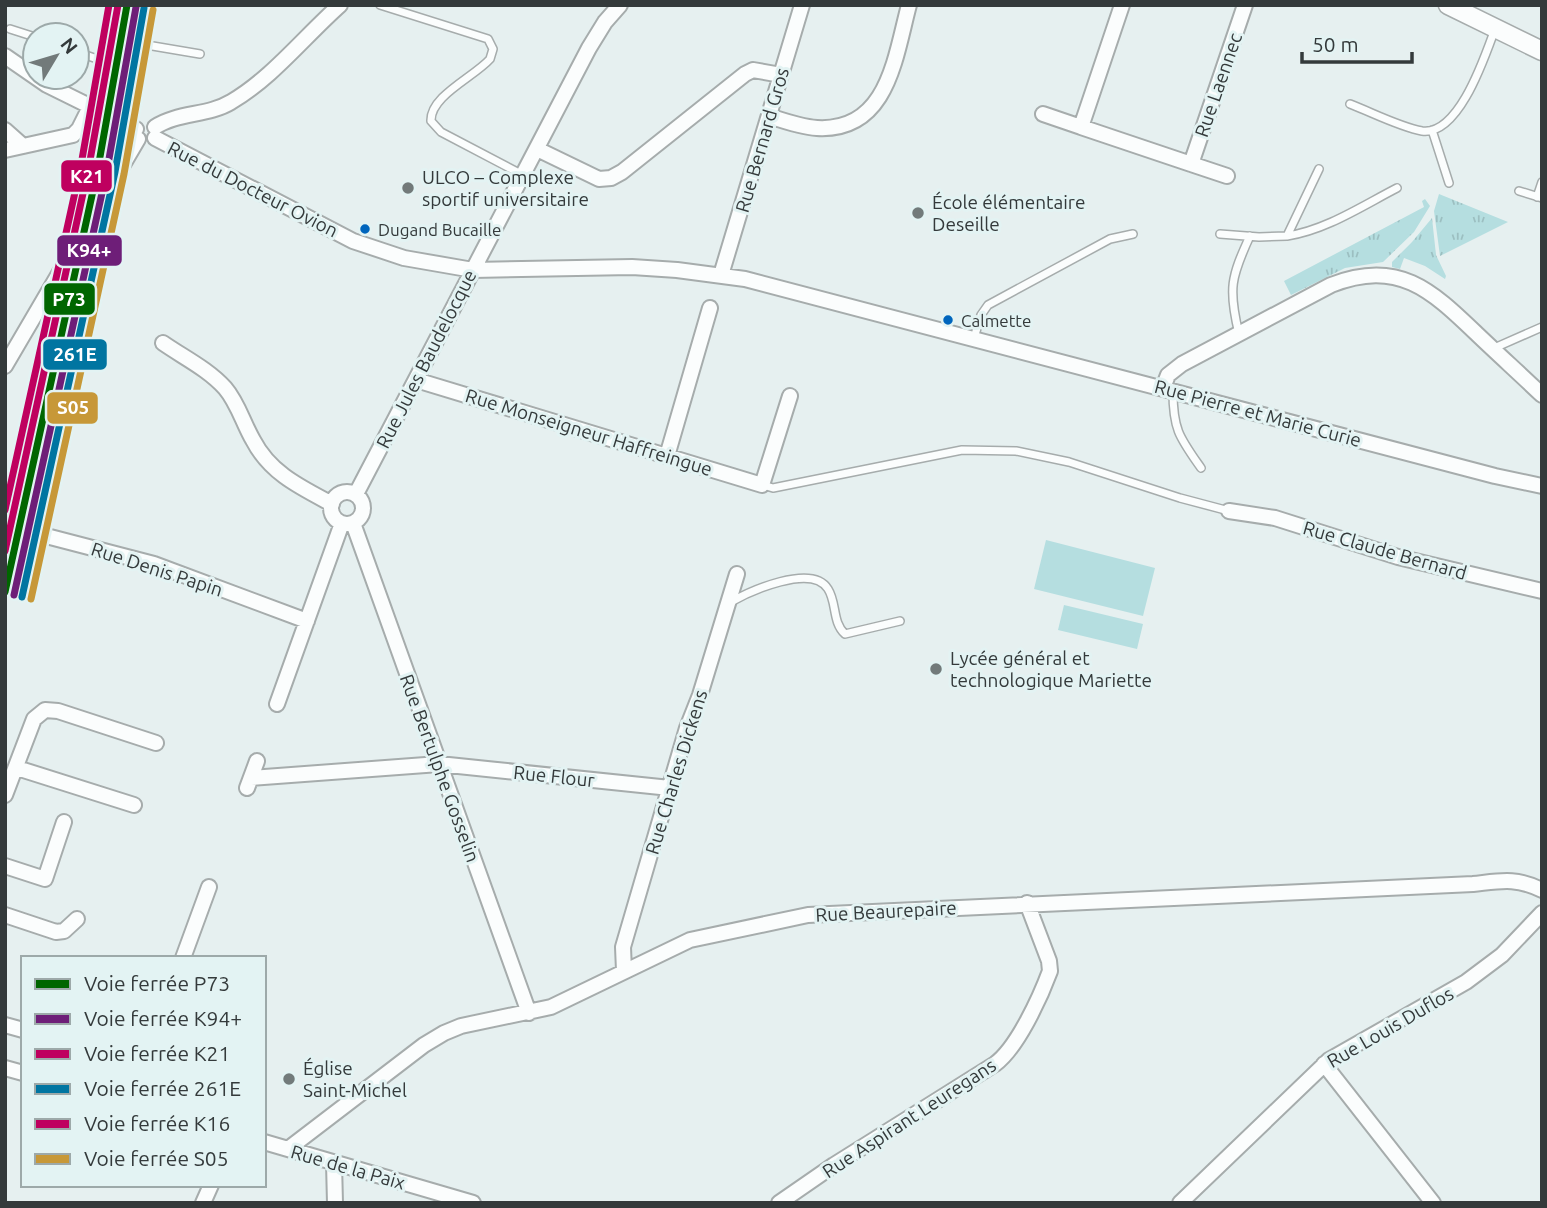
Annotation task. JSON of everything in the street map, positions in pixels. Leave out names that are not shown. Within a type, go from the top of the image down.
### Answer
[{"type":"street","points":[[5,366],[139,123],[145,121],[155,132],[170,118],[215,109],[235,100],[340,5]]},
{"type":"street","name":"Rue Jules Baudelocque","points":[[356,495],[594,38],[620,5]]},
{"type":"street","name":"Rue Bernard Gros","points":[[721,275],[802,5]]},
{"type":"street","points":[[769,116],[820,128],[842,125],[863,115],[884,91],[909,5]]},
{"type":"street","points":[[1081,127],[1122,5]]},
{"type":"street","name":"Rue Laennec","points":[[1191,164],[1245,5]]},
{"type":"street","points":[[1448,5],[1542,51]]},
{"type":"street","points":[[5,56],[40,80],[134,131]]},
{"type":"street","points":[[537,149],[594,177],[611,178],[745,74],[753,70],[781,75]]},
{"type":"street","points":[[5,150],[73,135],[90,107]]},
{"type":"street","points":[[1043,114],[1227,176]]},
{"type":"street","points":[[5,130],[23,146]]},
{"type":"street","name":"Rue du Docteur Ovion","points":[[155,132],[353,241],[404,258],[473,270]]},
{"type":"street","name":"Rue Pierre et Marie Curie","points":[[473,270],[632,267],[721,275],[764,283],[1495,476],[1542,485]]},
{"type":"street","points":[[1168,390],[1168,375],[1176,368],[1331,285],[1359,277],[1385,275],[1410,281],[1428,290],[1542,395]]},
{"type":"street","points":[[667,456],[710,308]]},
{"type":"street","points":[[163,343],[226,389],[257,447],[278,472],[331,503]]},
{"type":"street","name":"Rue Monseigneur Haffreingue","points":[[416,380],[762,485]]},
{"type":"street","points":[[762,485],[790,396]]},
{"type":"street","points":[[277,704],[347,523],[360,517],[363,510],[362,502],[350,492],[340,493],[331,503]]},
{"type":"street","points":[[331,503],[333,516],[347,523]]},
{"type":"street","name":"Rue Claude Bernard","points":[[1229,511],[1275,518],[1398,557],[1542,590]]},
{"type":"street","name":"Rue Denis Papin","points":[[5,522],[27,531],[154,564],[307,621]]},
{"type":"street","name":"Rue Bertulphe Gosselin","points":[[347,523],[439,764],[529,1013]]},
{"type":"street","name":"Rue Charles Dickens","points":[[624,971],[623,947],[737,573]]},
{"type":"street","points":[[5,795],[34,719],[40,712],[48,709],[156,743]]},
{"type":"street","name":"Rue Flour","points":[[257,761],[249,783],[439,764],[670,789]]},
{"type":"street","points":[[16,768],[134,805]]},
{"type":"street","points":[[5,866],[45,879],[64,822]]},
{"type":"street","name":"Rue Beaurepaire","points":[[289,1149],[437,1036],[461,1026],[551,1007],[690,940],[808,915],[1513,880],[1542,890]]},
{"type":"street","points":[[184,956],[209,887]]},
{"type":"street","name":"Rue Aspirant Leuregans","points":[[779,1203],[1007,1054],[1049,971],[1049,961],[1027,903]]},
{"type":"street","name":"Rue Louis Duflos","points":[[1180,1203],[1324,1064],[1340,1052],[1466,982],[1502,955],[1542,913]]},
{"type":"street","points":[[5,915],[56,932],[64,931],[77,919]]},
{"type":"street","points":[[1324,1064],[1433,1203]]},
{"type":"street","name":"Rue de la Paix","points":[[266,1143],[473,1203]]},
{"type":"street","points":[[334,1163],[335,1203]]},
{"type":"street","points":[[203,1203],[210,1187]]},
{"type":"lane","points":[[380,5],[488,39],[493,49],[490,59],[437,103],[431,114],[431,121],[441,132],[523,175]]},
{"type":"lane","points":[[1350,104],[1421,130],[1433,130],[1448,120],[1465,100],[1495,28]]},
{"type":"lane","points":[[10,29],[21,33]]},
{"type":"lane","points":[[134,131],[117,50],[124,43],[200,54]]},
{"type":"lane","points":[[91,57],[120,67]]},
{"type":"lane","points":[[1433,130],[1449,183]]},
{"type":"lane","points":[[1287,236],[1318,169]]},
{"type":"lane","points":[[1519,191],[1539,197],[1542,181]]},
{"type":"lane","points":[[1220,233],[1250,236],[1298,234],[1329,223],[1397,188]]},
{"type":"lane","points":[[974,338],[981,315],[988,305],[1110,239],[1133,234]]},
{"type":"lane","points":[[1239,334],[1232,283],[1250,236]]},
{"type":"lane","points":[[1492,349],[1542,327]]},
{"type":"lane","points":[[1168,390],[1176,430],[1201,468]]},
{"type":"lane","points":[[762,485],[773,488],[962,450],[1016,451],[1069,462],[1229,511]]},
{"type":"lane","points":[[728,603],[749,591],[806,577],[818,579],[828,588],[839,628],[845,634],[900,621]]},
{"type":"green space","points":[[1439,194],[1508,222],[1440,256],[1434,211]]},
{"type":"green space","points":[[1425,199],[1430,206],[1414,232],[1383,262],[1345,268],[1291,295],[1284,281],[1424,207],[1422,201]]},
{"type":"green space","points":[[1432,218],[1436,255],[1445,279],[1425,266],[1404,258],[1400,269],[1392,267],[1392,262]]},
{"type":"green space","points":[[1046,540],[1155,568],[1143,616],[1034,589]]},
{"type":"green space","points":[[1064,605],[1143,624],[1137,649],[1058,630]]},
{"type":"rail line","name":"K16","points":[[5,510],[81,165],[109,5]]},
{"type":"rail line","name":"K21","points":[[5,551],[89,166],[118,5]]},
{"type":"rail line","name":"P73","points":[[5,592],[98,168],[127,5]]},
{"type":"rail line","name":"K94+","points":[[14,595],[107,170],[136,7]]},
{"type":"rail line","name":"261E","points":[[22,597],[115,172],[144,8]]},
{"type":"rail line","name":"S05","points":[[31,599],[124,174],[153,10]]},
{"type":"place","name":"ULCO – Complexe sportif universitaire","points":[[408,188]]},
{"type":"place","name":"École élémentaire Deseille","points":[[918,213]]},
{"type":"place","name":"Dugand Bucaille","points":[[365,229]]},
{"type":"place","name":"Calmette","points":[[948,320]]},
{"type":"place","name":"Lycée général et technologique Mariette","points":[[936,669]]},
{"type":"place","name":"Église Saint-Michel","points":[[289,1079]]}]
